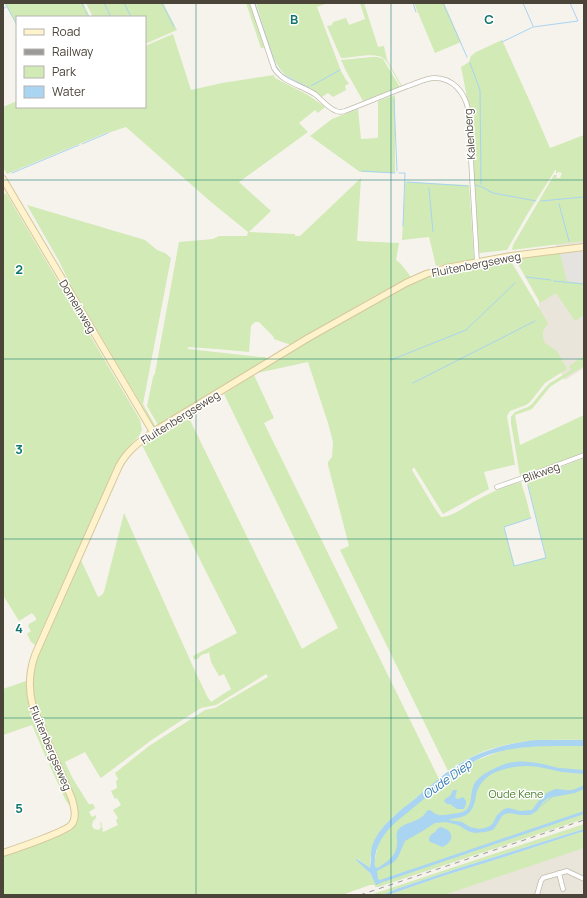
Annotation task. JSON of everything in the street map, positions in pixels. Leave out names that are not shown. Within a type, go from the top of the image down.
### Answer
[{"type":"street","name":"Kalenberg","points":[[252,3],[274,68],[278,75],[311,92],[335,111],[345,111],[435,78],[445,80],[453,84],[461,91],[466,101],[468,110],[477,262]]},
{"type":"street","name":"Domeinweg","points":[[3,179],[153,432]]},
{"type":"street","name":"Fluitenbergseweg","points":[[3,853],[62,831],[72,825],[74,820],[72,799],[32,707],[29,678],[32,664],[60,598],[122,462],[134,447],[153,432],[308,338],[421,276],[438,270],[477,262],[511,256],[584,247]]},
{"type":"street","name":"Blikweg","points":[[497,487],[531,476],[584,455]]},
{"type":"street","points":[[537,895],[543,878],[567,871],[584,879]]},
{"type":"street","points":[[559,873],[563,889]]},
{"type":"shaded area","points":[[584,236],[584,368],[565,380],[539,332],[539,296],[559,275],[555,239]]},
{"type":"shaded area","points":[[584,249],[584,283],[567,281],[560,252]]},
{"type":"shaded area","points":[[584,836],[584,895],[394,895]]},
{"type":"green space","points":[[5,3],[83,3],[90,16],[16,16],[16,24]]},
{"type":"green space","points":[[86,3],[163,3],[177,30],[146,44],[146,16],[92,16]]},
{"type":"green space","points":[[246,3],[249,3],[252,9],[264,48],[261,48]]},
{"type":"green space","points":[[256,3],[328,3],[317,7],[341,71],[349,83],[345,86],[346,90],[333,97],[328,93],[322,97],[284,74],[275,61]]},
{"type":"green space","points":[[360,3],[364,3],[378,47],[384,46],[387,60],[402,86],[388,64],[381,57],[370,55],[341,58],[327,26],[332,25],[333,22],[346,18],[349,25],[365,19]]},
{"type":"green space","points":[[414,3],[444,3],[461,42],[435,53]]},
{"type":"green space","points":[[173,34],[191,90],[222,83],[274,75],[275,78],[308,95],[325,107],[318,113],[315,110],[299,123],[308,132],[239,182],[271,211],[249,232],[295,234],[295,236],[300,236],[361,178],[357,241],[399,243],[396,260],[411,277],[369,299],[291,345],[274,339],[273,336],[259,322],[255,322],[251,326],[249,352],[188,347],[188,349],[265,357],[267,359],[158,425],[147,406],[155,373],[179,242],[213,239],[219,236],[247,236],[248,232],[211,202],[126,127],[108,132],[7,174],[3,167],[3,107],[16,101],[16,108],[146,108],[146,46]]},
{"type":"green space","points":[[502,40],[550,148],[584,135],[584,241],[512,250],[513,245],[554,175],[557,175],[556,178],[560,178],[562,173],[558,172],[556,174],[556,169],[507,250],[478,253],[469,107],[461,67],[469,62],[471,56],[476,52]]},
{"type":"green space","points":[[372,57],[383,59],[400,87],[363,101],[341,60]]},
{"type":"green space","points":[[395,95],[395,173],[360,172],[310,136],[332,119],[358,109],[361,139],[377,138],[378,101]]},
{"type":"green space","points":[[405,182],[469,185],[474,259],[436,266],[429,237],[402,240]]},
{"type":"green space","points":[[6,193],[140,420],[142,430],[139,436],[122,455],[115,469],[35,645],[31,642],[27,634],[31,631],[28,626],[29,624],[36,620],[36,618],[32,613],[19,621],[3,595],[3,195]]},
{"type":"green space","points":[[27,205],[145,240],[157,250],[165,253],[171,258],[143,404],[156,427],[152,425],[143,407],[71,286],[60,263]]},
{"type":"green space","points":[[560,252],[567,281],[584,283],[584,315],[575,321],[556,293],[540,303],[514,257]]},
{"type":"green space","points":[[509,258],[548,323],[543,331],[545,343],[557,351],[567,369],[545,383],[526,405],[510,411],[507,416],[515,465],[484,472],[489,489],[443,514],[414,467],[412,470],[441,517],[455,513],[473,502],[504,487],[521,482],[531,518],[504,527],[515,566],[546,557],[528,486],[525,481],[584,458],[584,740],[530,741],[496,747],[464,761],[448,771],[340,550],[349,546],[328,465],[328,462],[332,457],[333,442],[308,362],[257,373],[320,334],[402,287],[435,272]]},
{"type":"green space","points":[[584,356],[584,366],[550,387],[532,409],[515,415],[520,445],[584,415],[584,452],[520,476],[511,417],[515,412],[532,404],[550,383],[571,370],[569,366]]},
{"type":"green space","name":"Oude Kene","points":[[254,375],[274,418],[264,423],[439,779],[383,827],[379,833],[373,845],[369,868],[358,859],[357,861],[367,869],[373,879],[378,836],[454,769],[506,749],[584,742],[584,819],[378,887],[375,887],[375,885],[370,885],[342,895],[3,895],[3,855],[68,832],[78,819],[76,803],[35,707],[31,685],[34,664],[80,558],[98,597],[104,592],[124,513],[207,696],[211,702],[231,689],[224,674],[219,676],[211,662],[209,652],[194,660],[193,656],[237,633],[142,445],[188,416],[302,649],[338,628],[224,394]],"holes":[[[266,674],[268,677],[215,708],[205,710],[149,746],[115,773],[118,779],[116,781],[117,788],[111,791],[115,799],[117,798],[121,805],[113,810],[118,818],[116,820],[118,825],[103,832],[100,822],[101,827],[99,830],[94,829],[92,826],[96,815],[92,817],[89,812],[95,808],[93,804],[88,803],[73,779],[65,762],[85,752],[101,778],[153,739],[196,711],[201,708],[216,705]]]},
{"type":"green space","points":[[26,681],[29,701],[34,718],[51,757],[47,760],[32,725],[3,735],[3,689]]},
{"type":"green space","points":[[53,761],[73,810],[66,801],[49,764]]},
{"type":"green space","points":[[584,824],[584,829],[456,869],[396,889],[383,895],[370,895]]},
{"type":"green space","points":[[584,832],[584,848],[444,895],[388,895],[440,877]]},
{"type":"water","points":[[537,740],[584,740],[584,746],[546,746],[507,750],[483,757],[470,764],[458,771],[391,827],[377,848],[375,867],[378,868],[384,864],[395,853],[398,830],[405,824],[421,817],[428,810],[431,810],[436,814],[446,815],[460,813],[465,810],[469,807],[473,786],[476,781],[486,773],[505,764],[512,762],[532,762],[559,768],[584,770],[584,774],[562,772],[532,766],[514,767],[496,772],[481,783],[469,813],[449,820],[462,822],[470,827],[479,829],[485,828],[493,823],[497,815],[504,809],[509,808],[520,811],[532,810],[541,798],[549,791],[556,789],[573,790],[584,785],[584,789],[575,793],[548,798],[542,803],[537,811],[530,815],[505,814],[493,830],[485,832],[474,833],[458,825],[446,822],[435,823],[405,841],[398,857],[394,862],[377,871],[378,879],[380,880],[584,811],[584,814],[376,885],[370,873],[356,860],[357,859],[370,868],[373,843],[383,827],[441,777],[465,760],[495,748]]},
{"type":"water","points":[[453,790],[457,790],[455,798],[458,799],[463,797],[466,801],[464,809],[457,809],[444,801],[450,796]]},
{"type":"water","points":[[441,827],[448,830],[451,835],[451,840],[442,847],[429,841],[430,835]]},
{"type":"water","points":[[584,829],[584,832],[440,877],[388,895],[383,895],[396,889],[456,869]]},
{"type":"waterway","points":[[5,3],[16,23]]},
{"type":"waterway","points":[[82,3],[84,8]]},
{"type":"waterway","points":[[104,3],[110,16]]},
{"type":"waterway","points":[[124,3],[130,16]]},
{"type":"waterway","points":[[162,3],[174,27]]},
{"type":"waterway","points":[[413,3],[416,12]]},
{"type":"waterway","points":[[443,3],[467,57]]},
{"type":"waterway","points":[[523,3],[533,26]]},
{"type":"waterway","points":[[502,42],[533,27],[578,21],[570,3]]},
{"type":"waterway","points":[[255,4],[276,66],[281,73]]},
{"type":"waterway","points":[[85,11],[88,16]]},
{"type":"waterway","points":[[470,63],[480,90],[481,184]]},
{"type":"waterway","points":[[311,86],[340,70]]},
{"type":"waterway","points":[[284,75],[309,88]]},
{"type":"waterway","points":[[394,99],[397,171]]},
{"type":"waterway","points":[[82,144],[108,133]]},
{"type":"waterway","points":[[12,173],[79,145]]},
{"type":"waterway","points":[[362,171],[395,173]]},
{"type":"waterway","points":[[399,173],[405,173],[403,226]]},
{"type":"waterway","points":[[407,182],[468,186]]},
{"type":"waterway","points":[[475,185],[493,193],[536,201]]},
{"type":"waterway","points":[[429,188],[433,232]]},
{"type":"waterway","points":[[541,201],[584,197]]},
{"type":"waterway","points":[[559,204],[569,241]]},
{"type":"waterway","points":[[526,277],[551,280]]},
{"type":"waterway","points":[[554,281],[584,284]]},
{"type":"waterway","points":[[391,360],[466,330],[515,283]]},
{"type":"waterway","points":[[413,383],[535,321]]},
{"type":"waterway","points":[[528,486],[546,558],[514,566],[504,527],[531,518]]},
{"type":"waterway","name":"Oude Diep","points":[[541,806],[552,797]]},
{"type":"railway","points":[[360,895],[584,820]]}]
